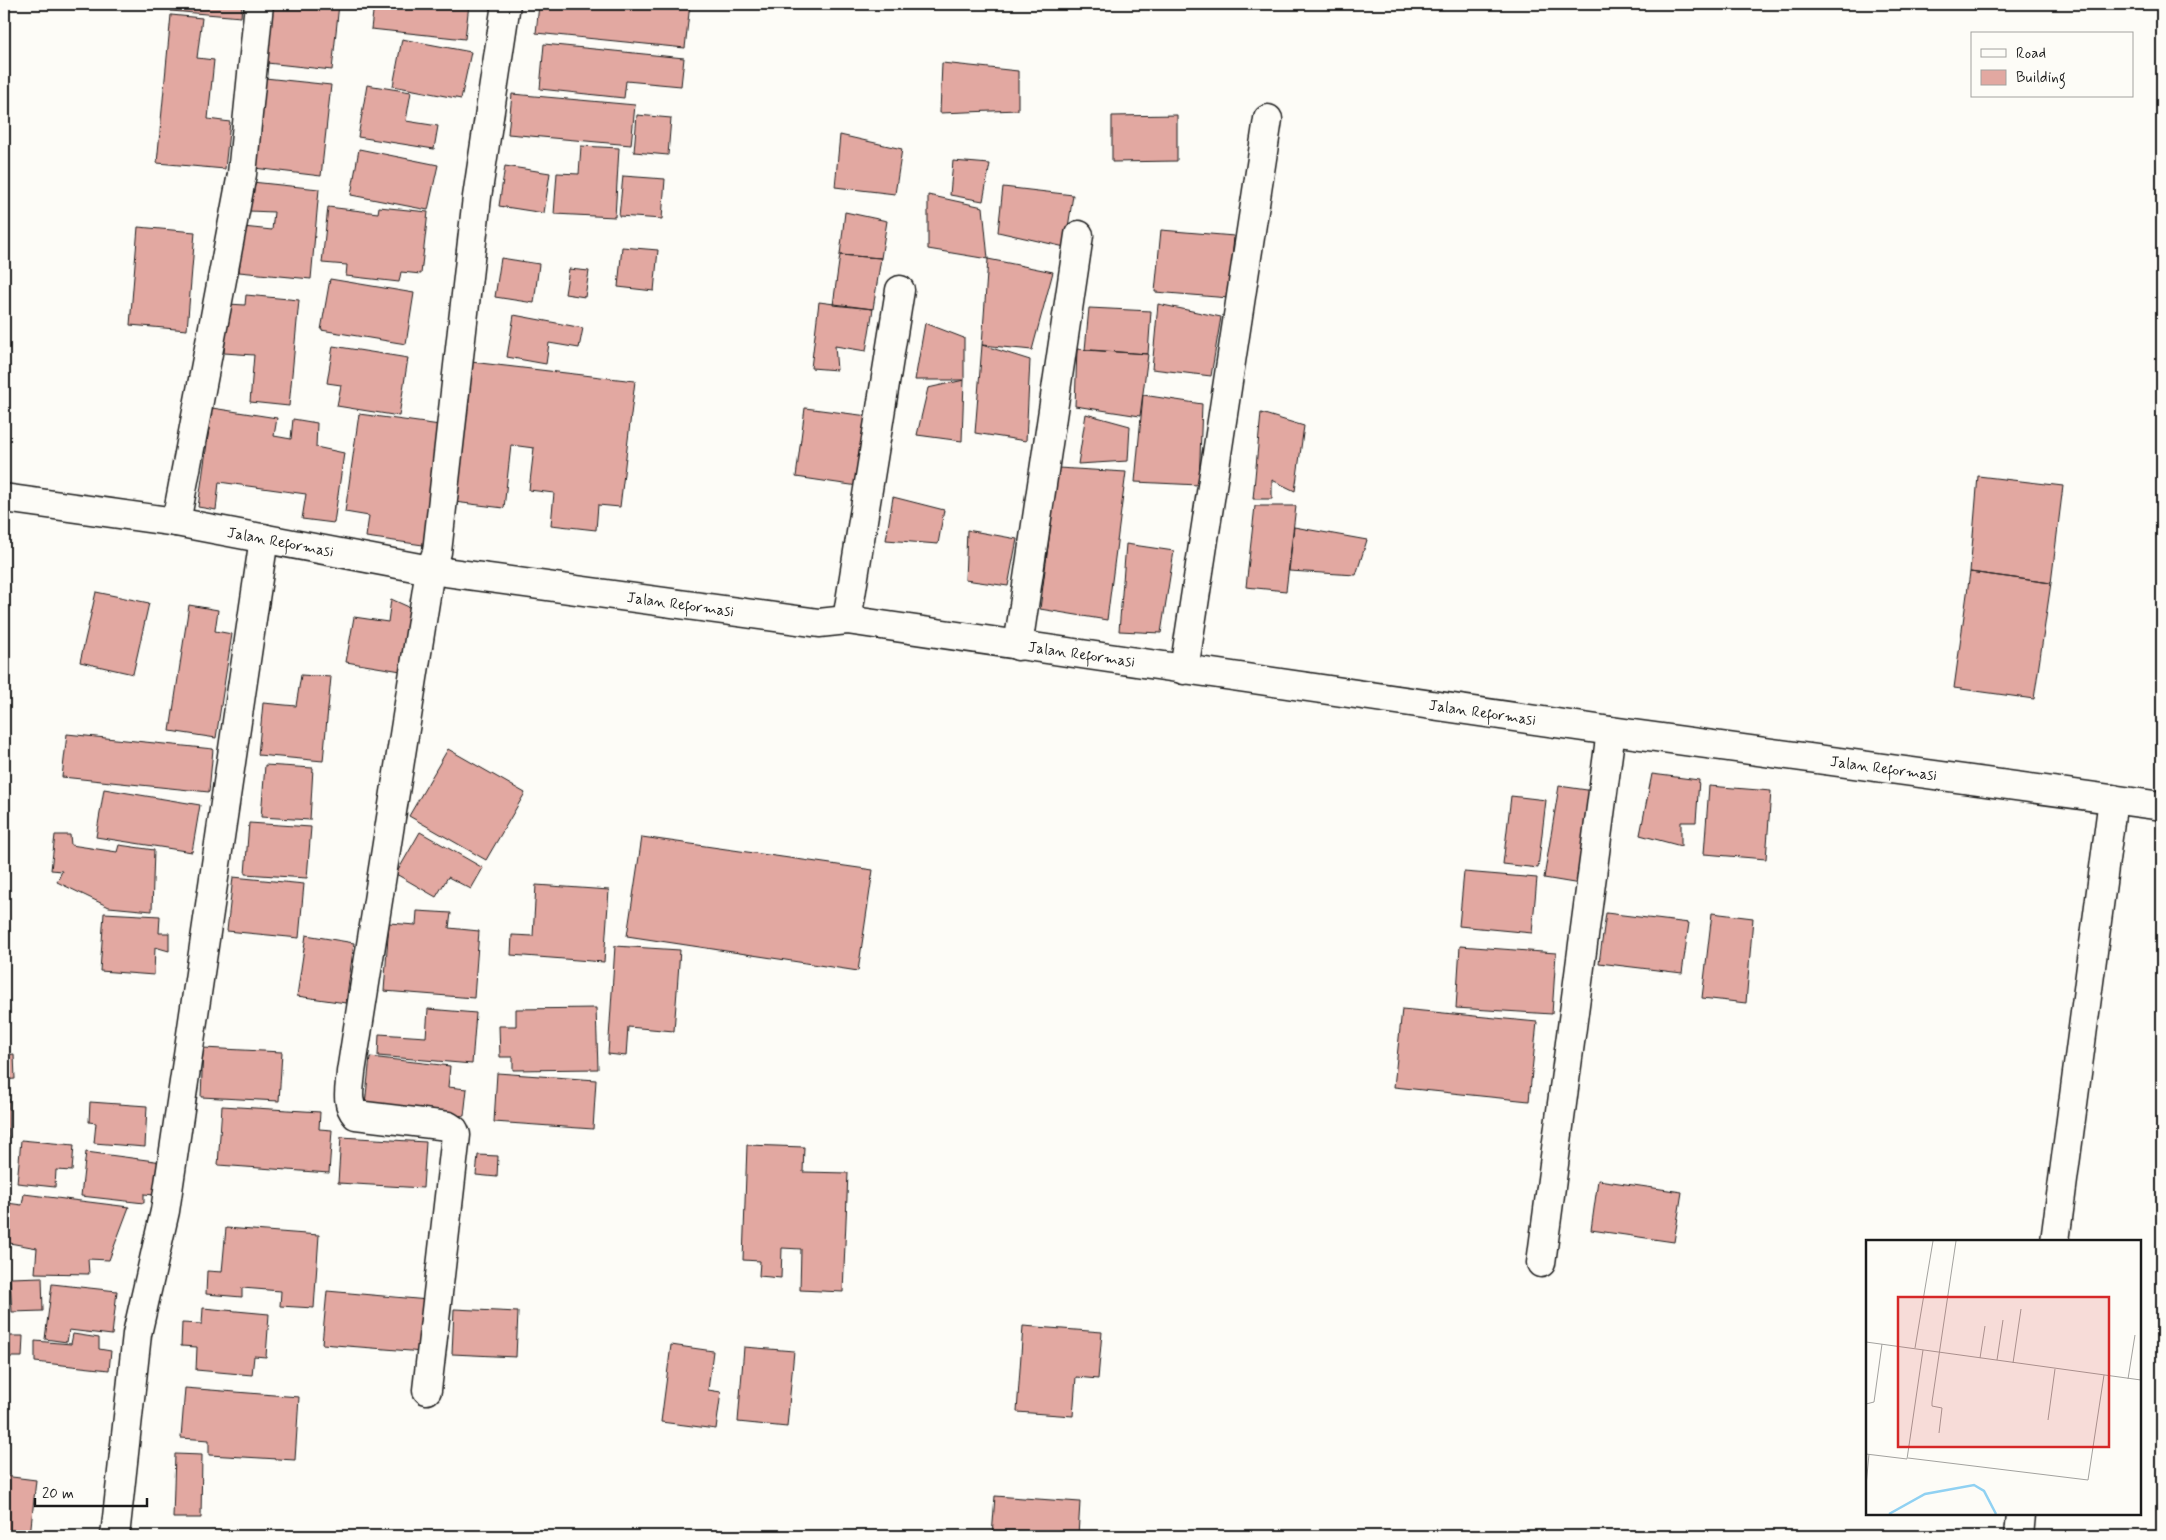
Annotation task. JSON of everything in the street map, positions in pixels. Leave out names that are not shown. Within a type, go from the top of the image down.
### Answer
[{"type":"street","points":[[176,522],[242,174],[259,4]]},
{"type":"street","points":[[427,1390],[455,1144],[454,1130],[448,1126],[356,1115],[351,1109],[349,1099],[352,1062],[430,570],[437,552],[477,198],[506,4]]},
{"type":"street","points":[[1184,670],[1268,119]]},
{"type":"street","points":[[1018,646],[1079,235]]},
{"type":"street","points":[[847,620],[900,290]]},
{"type":"street","name":"Jalan Reformasi","points":[[4,498],[176,522],[430,570],[819,623],[847,620],[1611,731],[2162,806]]},
{"type":"street","points":[[115,1536],[137,1334],[165,1211],[264,538]]},
{"type":"street","points":[[1541,1263],[1611,731]]},
{"type":"street","points":[[2055,1240],[2113,799]]},
{"type":"street","points":[[2019,1536],[2021,1515]]},
{"type":"building","points":[[172,4],[242,4],[241,17],[171,11]]},
{"type":"building","points":[[273,4],[339,4],[332,70],[267,63]]},
{"type":"building","points":[[374,4],[469,4],[465,39],[371,29]]},
{"type":"building","points":[[566,4],[690,4],[685,48],[536,33],[539,5],[565,8]]},
{"type":"building","points":[[171,15],[202,18],[197,58],[214,60],[208,119],[230,122],[225,169],[157,163]]},
{"type":"building","points":[[402,39],[471,52],[461,99],[393,86]]},
{"type":"building","points":[[544,44],[684,58],[681,86],[626,81],[624,98],[540,89]]},
{"type":"building","points":[[942,63],[1018,71],[1018,110],[940,113]]},
{"type":"building","points":[[265,78],[331,85],[321,176],[254,168]]},
{"type":"building","points":[[367,85],[411,92],[406,121],[438,126],[434,149],[358,137]]},
{"type":"building","points":[[512,94],[635,105],[631,145],[508,134]]},
{"type":"building","points":[[637,115],[671,118],[668,155],[634,152]]},
{"type":"building","points":[[1177,115],[1177,161],[1112,162],[1112,116]]},
{"type":"building","points":[[840,135],[902,149],[895,194],[835,187]]},
{"type":"building","points":[[581,146],[619,148],[615,217],[554,214],[557,173],[579,174]]},
{"type":"building","points":[[359,149],[438,165],[428,210],[351,195]]},
{"type":"building","points":[[953,161],[990,164],[983,201],[950,195]]},
{"type":"building","points":[[505,166],[550,173],[544,213],[499,206]]},
{"type":"building","points":[[623,176],[665,179],[662,219],[619,216]]},
{"type":"building","points":[[252,182],[319,189],[311,279],[239,272],[243,227],[272,230],[274,212],[249,211]]},
{"type":"building","points":[[1003,187],[1073,195],[1065,247],[998,232]]},
{"type":"building","points":[[928,195],[983,207],[988,259],[928,249]]},
{"type":"building","points":[[328,207],[378,213],[379,207],[428,212],[421,274],[401,272],[399,282],[346,276],[347,265],[322,263]]},
{"type":"building","points":[[845,212],[887,221],[881,258],[840,255]]},
{"type":"building","points":[[138,227],[195,232],[187,330],[130,325]]},
{"type":"building","points":[[1161,230],[1234,236],[1229,298],[1155,292]]},
{"type":"building","points":[[622,247],[658,250],[654,291],[618,287]]},
{"type":"building","points":[[840,255],[881,258],[873,309],[833,305]]},
{"type":"building","points":[[501,258],[539,264],[534,303],[495,297]]},
{"type":"building","points":[[988,259],[1053,272],[1032,350],[982,345]]},
{"type":"building","points":[[569,269],[589,271],[585,297],[565,294]]},
{"type":"building","points":[[330,279],[414,293],[406,344],[321,330]]},
{"type":"building","points":[[246,295],[299,300],[289,406],[250,402],[254,355],[224,353],[228,304],[245,305]]},
{"type":"building","points":[[819,302],[873,309],[866,351],[835,346],[837,370],[811,368]]},
{"type":"building","points":[[1158,304],[1221,317],[1211,376],[1152,369]]},
{"type":"building","points":[[1089,308],[1151,311],[1148,354],[1085,350]]},
{"type":"building","points":[[514,315],[583,328],[579,348],[549,343],[546,364],[507,357]]},
{"type":"building","points":[[925,323],[964,338],[964,380],[915,380]]},
{"type":"building","points":[[982,345],[1030,360],[1026,441],[975,433]]},
{"type":"building","points":[[333,346],[408,358],[399,416],[337,406],[341,385],[327,383]]},
{"type":"building","points":[[1077,349],[1148,354],[1140,416],[1075,406]]},
{"type":"building","points":[[471,362],[635,381],[620,507],[598,505],[596,530],[551,525],[554,493],[529,490],[534,448],[511,445],[504,508],[454,502]]},
{"type":"building","points":[[964,380],[962,441],[917,435],[928,388]]},
{"type":"building","points":[[1143,395],[1202,404],[1199,485],[1135,482]]},
{"type":"building","points":[[212,408],[277,418],[274,436],[291,439],[293,419],[317,423],[316,447],[344,453],[334,523],[302,519],[306,494],[219,482],[216,510],[198,507]]},
{"type":"building","points":[[805,408],[868,416],[858,486],[796,477]]},
{"type":"building","points":[[1261,413],[1304,426],[1295,491],[1272,480],[1272,499],[1253,499]]},
{"type":"building","points":[[359,414],[440,425],[423,545],[366,537],[369,516],[345,512]]},
{"type":"building","points":[[1086,414],[1130,426],[1128,461],[1078,464]]},
{"type":"building","points":[[1058,468],[1126,472],[1107,620],[1040,609]]},
{"type":"building","points":[[1978,476],[2063,486],[2051,583],[1970,572]]},
{"type":"building","points":[[893,497],[944,510],[938,544],[886,540]]},
{"type":"building","points":[[1255,506],[1296,506],[1286,591],[1246,587]]},
{"type":"building","points":[[1294,527],[1367,540],[1356,575],[1289,571]]},
{"type":"building","points":[[967,530],[1017,539],[1008,586],[965,580]]},
{"type":"building","points":[[1126,544],[1174,551],[1161,633],[1119,631]]},
{"type":"building","points":[[1970,572],[2051,583],[2034,699],[1954,688]]},
{"type":"building","points":[[96,592],[149,603],[133,674],[80,662]]},
{"type":"building","points":[[391,599],[411,608],[401,671],[346,662],[354,617],[388,622]]},
{"type":"building","points":[[189,605],[218,610],[215,631],[232,634],[216,738],[170,731]]},
{"type":"building","points":[[301,675],[331,677],[323,761],[258,755],[263,703],[296,706]]},
{"type":"building","points":[[67,734],[213,749],[209,792],[62,777]]},
{"type":"building","points":[[448,749],[525,793],[486,860],[409,816]]},
{"type":"building","points":[[265,765],[313,768],[310,820],[261,817]]},
{"type":"building","points":[[1652,774],[1699,780],[1696,822],[1681,822],[1681,846],[1640,835]]},
{"type":"building","points":[[1559,786],[1594,791],[1580,884],[1544,878]]},
{"type":"building","points":[[1709,786],[1771,791],[1766,859],[1704,854]]},
{"type":"building","points":[[104,789],[200,805],[192,852],[96,837]]},
{"type":"building","points":[[1511,796],[1546,800],[1538,868],[1503,864]]},
{"type":"building","points":[[249,823],[311,827],[307,878],[245,874]]},
{"type":"building","points":[[420,832],[483,868],[471,889],[448,877],[436,897],[396,874]]},
{"type":"building","points":[[55,835],[70,835],[71,845],[117,852],[119,845],[154,850],[152,911],[109,907],[57,882],[62,871],[51,870]]},
{"type":"building","points":[[642,837],[873,870],[858,971],[627,936]]},
{"type":"building","points":[[1464,872],[1537,878],[1532,933],[1459,926]]},
{"type":"building","points":[[233,877],[304,884],[299,938],[227,931]]},
{"type":"building","points":[[536,885],[609,890],[604,962],[511,955],[512,935],[533,936]]},
{"type":"building","points":[[417,911],[451,913],[449,928],[479,931],[474,998],[384,991],[389,923],[416,925]]},
{"type":"building","points":[[104,913],[160,916],[159,933],[169,933],[169,951],[155,947],[154,975],[100,971]]},
{"type":"building","points":[[1606,913],[1689,923],[1682,973],[1599,963]]},
{"type":"building","points":[[1712,913],[1753,918],[1746,1003],[1702,998]]},
{"type":"building","points":[[306,935],[354,943],[346,1003],[297,996]]},
{"type":"building","points":[[615,946],[680,950],[674,1031],[628,1027],[626,1056],[608,1054]]},
{"type":"building","points":[[1460,946],[1556,953],[1552,1014],[1456,1008]]},
{"type":"building","points":[[596,1008],[598,1069],[513,1070],[513,1057],[500,1057],[499,1026],[516,1026],[516,1009]]},
{"type":"building","points":[[428,1009],[476,1013],[472,1064],[378,1056],[379,1034],[426,1037]]},
{"type":"building","points":[[1402,1009],[1537,1022],[1529,1101],[1394,1087]]},
{"type":"building","points":[[203,1048],[282,1052],[279,1101],[201,1097]]},
{"type":"building","points":[[14,1054],[15,1079],[4,1080],[4,1055]]},
{"type":"building","points":[[370,1057],[450,1066],[448,1087],[467,1089],[464,1116],[365,1105]]},
{"type":"building","points":[[497,1073],[596,1080],[593,1129],[494,1122]]},
{"type":"building","points":[[4,1099],[9,1099],[8,1178],[4,1178]]},
{"type":"building","points":[[90,1102],[147,1106],[145,1147],[94,1143],[96,1123],[89,1122]]},
{"type":"building","points":[[222,1106],[320,1112],[319,1129],[332,1130],[329,1173],[218,1165]]},
{"type":"building","points":[[341,1137],[426,1142],[423,1188],[338,1183]]},
{"type":"building","points":[[21,1140],[74,1145],[72,1171],[56,1170],[55,1187],[17,1183]]},
{"type":"building","points":[[747,1145],[804,1147],[803,1172],[848,1173],[843,1292],[800,1290],[801,1249],[782,1248],[781,1278],[759,1276],[760,1261],[743,1260]]},
{"type":"building","points":[[86,1152],[170,1163],[166,1196],[144,1194],[144,1203],[81,1196]]},
{"type":"building","points":[[478,1155],[498,1156],[497,1177],[476,1175]]},
{"type":"building","points":[[1598,1180],[1682,1192],[1674,1242],[1591,1230]]},
{"type":"building","points":[[24,1194],[129,1207],[109,1260],[88,1259],[89,1274],[35,1273],[37,1248],[4,1242],[7,1203],[22,1205]]},
{"type":"building","points":[[226,1228],[319,1235],[314,1308],[280,1306],[281,1291],[242,1288],[242,1297],[206,1294],[207,1271],[222,1272]]},
{"type":"building","points":[[42,1277],[43,1311],[12,1312],[10,1278]]},
{"type":"building","points":[[52,1284],[117,1291],[112,1335],[69,1330],[67,1342],[45,1339]]},
{"type":"building","points":[[327,1291],[428,1300],[423,1352],[322,1344]]},
{"type":"building","points":[[203,1308],[269,1314],[266,1357],[254,1356],[252,1375],[196,1370],[197,1347],[181,1346],[182,1323],[202,1324]]},
{"type":"building","points":[[454,1309],[518,1312],[516,1357],[452,1354]]},
{"type":"building","points":[[1023,1326],[1102,1332],[1098,1379],[1076,1377],[1073,1416],[1017,1412]]},
{"type":"building","points":[[73,1334],[99,1338],[99,1349],[111,1351],[109,1370],[35,1362],[35,1341],[71,1344]]},
{"type":"building","points":[[4,1336],[23,1336],[22,1357],[4,1357]]},
{"type":"building","points":[[671,1345],[713,1351],[708,1390],[721,1392],[716,1429],[661,1422]]},
{"type":"building","points":[[744,1347],[794,1351],[787,1427],[738,1422]]},
{"type":"building","points":[[185,1388],[299,1397],[295,1460],[209,1455],[209,1440],[181,1438]]},
{"type":"building","points":[[175,1454],[202,1455],[201,1518],[173,1518]]},
{"type":"building","points":[[4,1476],[36,1480],[30,1536],[4,1536]]},
{"type":"building","points":[[995,1496],[1080,1502],[1078,1536],[992,1536]]}]
